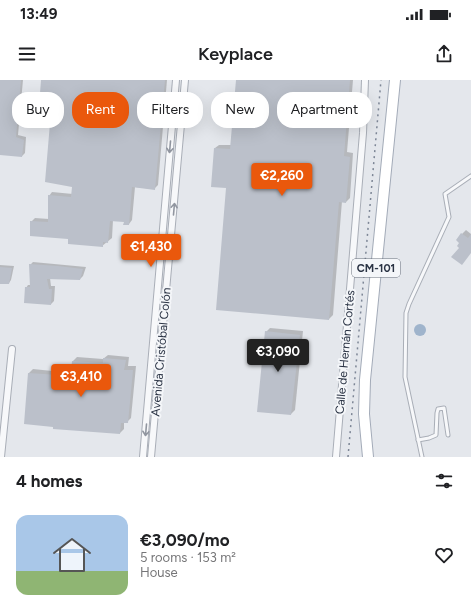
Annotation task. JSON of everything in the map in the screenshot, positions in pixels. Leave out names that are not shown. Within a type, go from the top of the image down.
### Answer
[{"type":"main road","name":"CM-101","points":[[368,457],[364,414],[365,380],[395,80]]},
{"type":"street","name":"Avenida Cristóbal Colón","points":[[143,457],[176,80]]},
{"type":"street","name":"Avenida Cristóbal Colón","points":[[151,457],[185,80]]},
{"type":"street","name":"Calle de Hernán Cortés","points":[[336,457],[362,141],[365,80]]},
{"type":"street","points":[[1,457],[12,349]]},
{"type":"lane","points":[[422,457],[405,377],[406,313],[449,218],[445,194],[471,176]]},
{"type":"lane","points":[[418,440],[436,435],[437,412],[438,409],[444,408],[448,435]]},
{"type":"water","points":[[418,324],[422,324],[426,330],[422,336],[418,336],[414,332],[414,328]]},
{"type":"building","points":[[0,80],[21,80],[20,92],[12,92],[12,128],[17,128],[16,137],[24,140],[22,157],[0,155]]},
{"type":"building","points":[[41,80],[165,80],[164,92],[137,92],[137,128],[161,128],[155,190],[132,187],[129,225],[123,225],[124,222],[110,221],[108,243],[103,242],[103,247],[68,244],[68,239],[30,236],[30,221],[48,222],[48,195],[71,197],[72,187],[45,182],[50,128],[64,128],[64,92],[40,92]]},
{"type":"building","points":[[236,80],[350,80],[349,92],[277,92],[277,128],[346,128],[344,156],[350,157],[346,203],[339,202],[329,320],[216,310],[226,188],[211,187],[214,148],[230,149],[232,128],[269,128],[269,92],[235,92]]},
{"type":"building","points":[[461,233],[468,238],[471,234],[471,253],[462,265],[451,257],[459,248],[457,246],[459,243],[456,240]]},
{"type":"building","points":[[29,264],[83,269],[80,280],[47,279],[49,289],[52,289],[51,305],[24,303],[25,287],[30,287]]},
{"type":"building","points":[[0,267],[12,268],[9,284],[0,284]]},
{"type":"building","points":[[265,331],[300,335],[291,415],[257,412]]},
{"type":"building","points":[[103,358],[126,360],[124,370],[133,370],[128,423],[121,423],[120,434],[53,429],[53,427],[24,424],[28,373],[59,375],[58,378],[70,380],[72,361],[103,363]]},
{"type":"railway","points":[[348,457],[381,80]]}]
